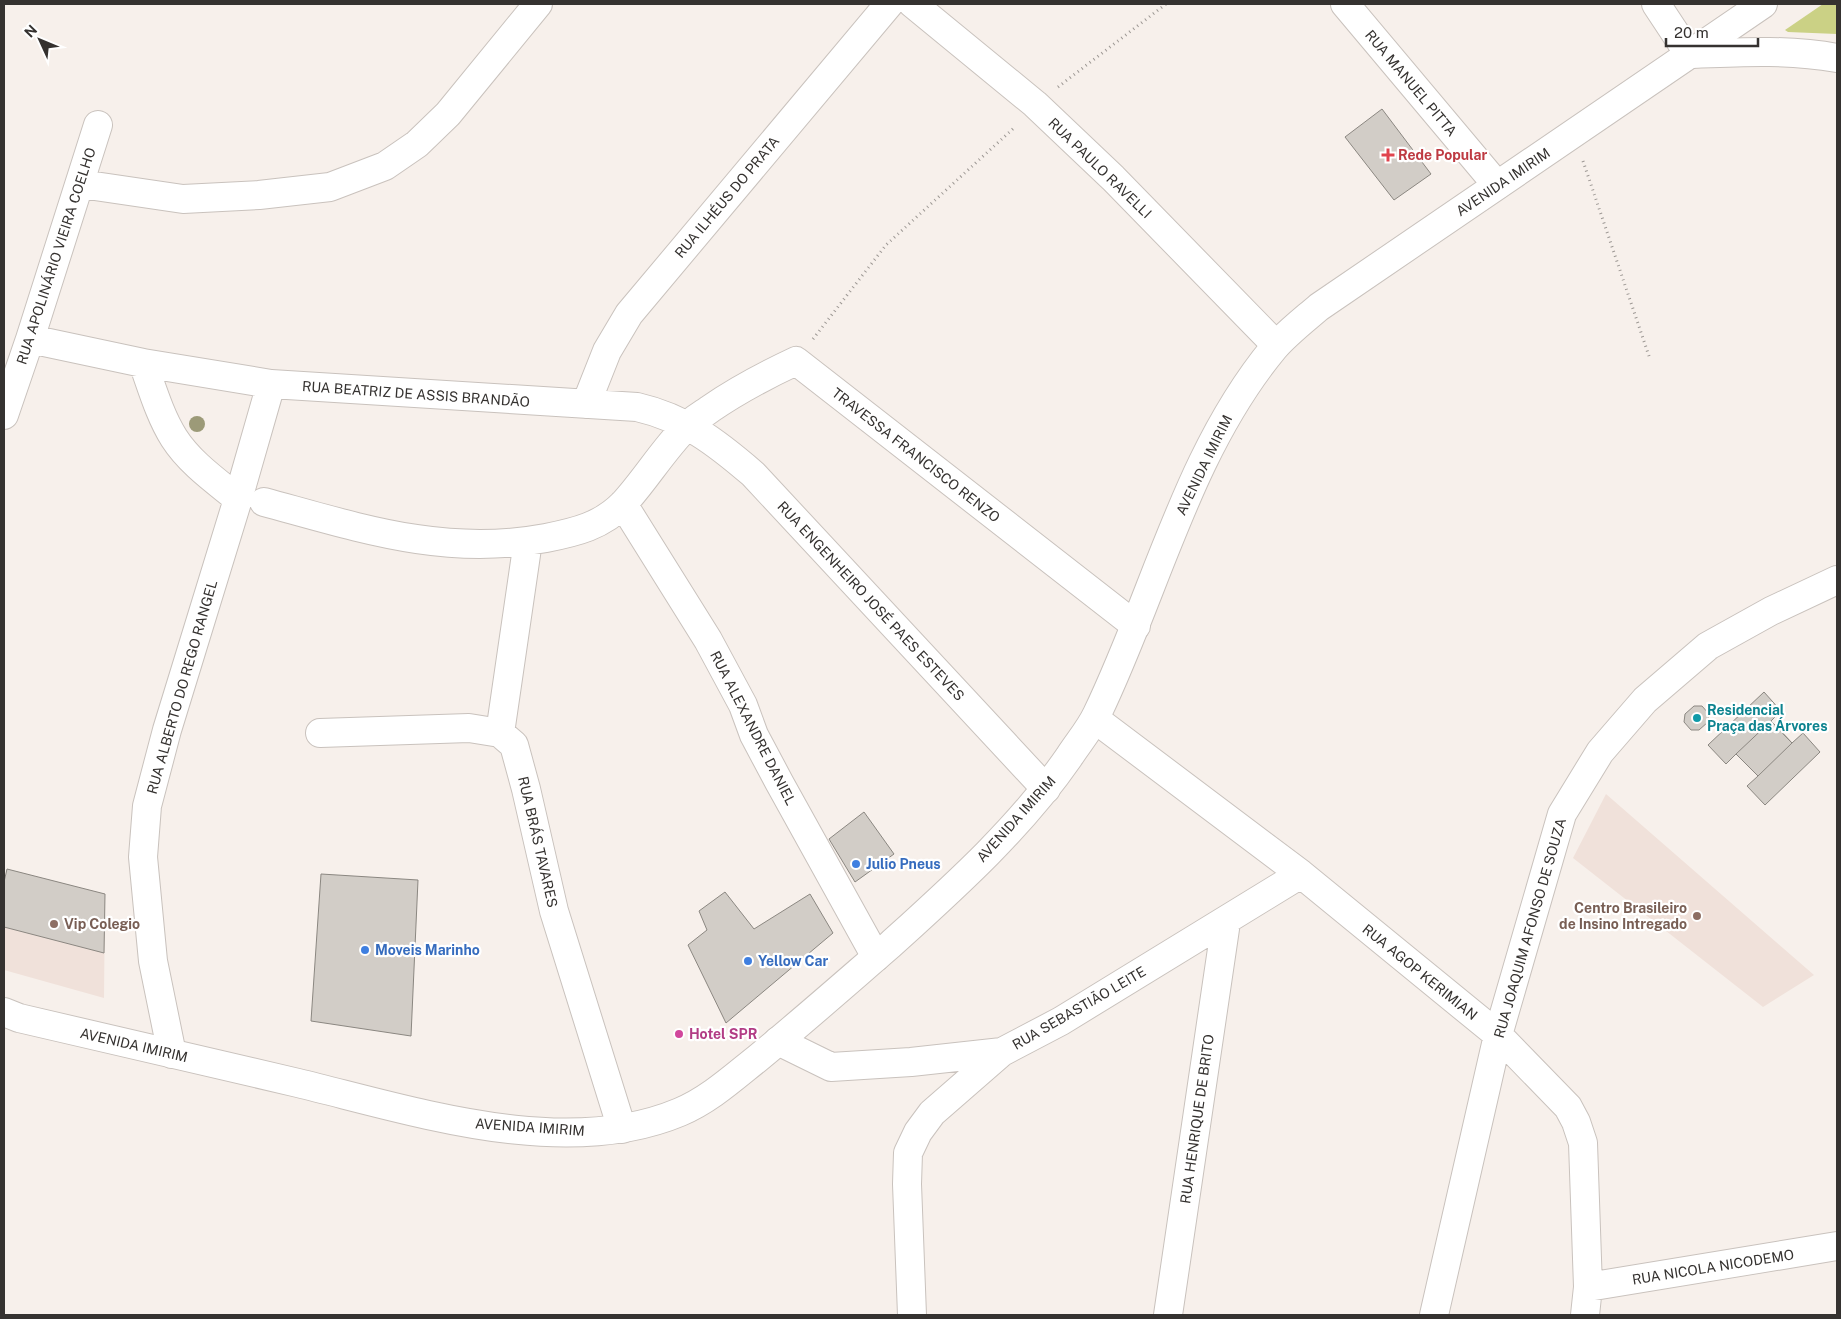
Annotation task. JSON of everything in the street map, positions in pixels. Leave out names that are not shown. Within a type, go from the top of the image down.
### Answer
[{"type":"street","points":[[81,184],[183,199],[259,195],[330,186],[385,166],[417,144],[448,114],[538,4]]},
{"type":"street","name":"RUA ILHÉUS DO PRATA","points":[[586,404],[608,351],[629,314],[889,4]]},
{"type":"street","name":"RUA PAULO RAVELLI","points":[[913,4],[1035,104],[1113,178],[1276,345]]},
{"type":"street","name":"RUA MANUEL PITTA","points":[[1344,4],[1497,186]]},
{"type":"street","points":[[1656,4],[1690,54],[1773,51],[1837,58]]},
{"type":"street","name":"AVENIDA IMIRIM","points":[[4,1012],[19,1018],[485,1127],[572,1133],[622,1129],[640,1126],[684,1111],[721,1088],[778,1041],[938,901],[1046,789],[1095,718],[1136,626],[1174,527],[1210,448],[1239,395],[1276,345],[1319,307],[1763,4]]},
{"type":"street","name":"RUA APOLINÁRIO VIEIRA COELHO","points":[[4,416],[81,184],[98,125]]},
{"type":"street","name":"RUA BEATRIZ DE ASSIS BRANDÃO","points":[[30,339],[143,364],[272,384],[637,407],[655,411],[687,425]]},
{"type":"street","points":[[143,364],[160,409],[174,438],[207,474],[251,501],[374,532],[414,540],[458,545],[528,541],[578,532],[603,519],[623,504],[687,425],[758,378],[796,361]]},
{"type":"street","name":"TRAVESSA FRANCISCO RENZO","points":[[796,361],[1136,626]]},
{"type":"street","name":"RUA ALBERTO DO REGO RANGEL","points":[[172,1054],[153,961],[143,857],[147,806],[167,730],[251,501],[272,384]]},
{"type":"street","name":"RUA ENGENHEIRO JOSÉ PAES ESTEVES","points":[[687,425],[721,446],[753,474],[1046,789]]},
{"type":"street","name":"RUA ALEXANDRE DANIEL","points":[[623,504],[708,640],[743,705],[754,735],[876,956]]},
{"type":"street","points":[[320,733],[469,728],[500,733],[528,541]]},
{"type":"street","name":"RUA JOAQUIM AFONSO DE SOUZA","points":[[1434,1315],[1498,1035],[1562,814],[1600,752],[1645,700],[1708,646],[1771,611],[1837,580]]},
{"type":"street","name":"RUA AGOP KERIMIAN","points":[[1095,718],[1301,874],[1498,1035],[1568,1107],[1576,1122],[1583,1144],[1588,1287],[1585,1315]]},
{"type":"street","name":"RUA BRÁS TAVARES","points":[[500,733],[514,745],[554,911],[622,1129]]},
{"type":"street","name":"RUA SEBASTIÃO LEITE","points":[[778,1041],[831,1067],[911,1062],[1002,1052],[1061,1022],[1301,874]]},
{"type":"street","name":"RUA HENRIQUE DE BRITO","points":[[1168,1315],[1226,922]]},
{"type":"street","points":[[912,1315],[907,1184],[908,1153],[918,1132],[932,1113],[1002,1052]]},
{"type":"street","name":"RUA NICOLA NICODEMO","points":[[1588,1287],[1837,1246]]},
{"type":"path","points":[[796,361],[886,245],[1010,132],[1035,104],[1166,4]]},
{"type":"path","points":[[1574,133],[1650,359]]},
{"type":"shaded area","name":"Centro Brasileiro de Insino Intregado","points":[[1606,794],[1814,975],[1763,1007],[1573,858]]},
{"type":"shaded area","name":"Vip Colegio","points":[[7,869],[105,894],[104,998],[4,970],[4,882]]},
{"type":"green space","points":[[1823,4],[1837,4],[1837,34],[1788,32],[1785,30]]},
{"type":"building","name":"Rede Popular","points":[[1382,109],[1431,174],[1394,200],[1345,137]]},
{"type":"building","points":[[1764,692],[1781,711],[1771,721],[1792,743],[1803,733],[1820,752],[1765,805],[1747,786],[1758,776],[1736,754],[1726,764],[1708,745]]},
{"type":"building","name":"Residencial Praça das Árvores","points":[[1694,706],[1702,706],[1709,714],[1708,722],[1699,730],[1691,730],[1684,722],[1685,714]]},
{"type":"building","points":[[1771,721],[1792,743],[1758,776],[1736,754]]},
{"type":"building","points":[[864,812],[894,854],[855,882],[829,839]]},
{"type":"building","points":[[7,869],[105,894],[104,953],[4,927],[4,882]]},
{"type":"building","name":"Moveis Marinho","points":[[321,874],[418,880],[411,1036],[311,1021]]},
{"type":"building","name":"Yellow Car","points":[[725,892],[754,929],[810,894],[833,933],[726,1023],[688,945],[707,930],[699,911]]},
{"type":"place","name":"Rede Popular","points":[[1388,155]]},
{"type":"place","name":"Residencial Praça das Árvores","points":[[1697,718]]},
{"type":"place","name":"Julio Pneus","points":[[856,864]]},
{"type":"place","name":"Centro Brasileiro de Insino Intregado","points":[[1697,916]]},
{"type":"place","name":"Vip Colegio","points":[[54,924]]},
{"type":"place","name":"Moveis Marinho","points":[[365,950]]},
{"type":"place","name":"Yellow Car","points":[[748,961]]},
{"type":"place","name":"Hotel SPR","points":[[679,1034]]}]
